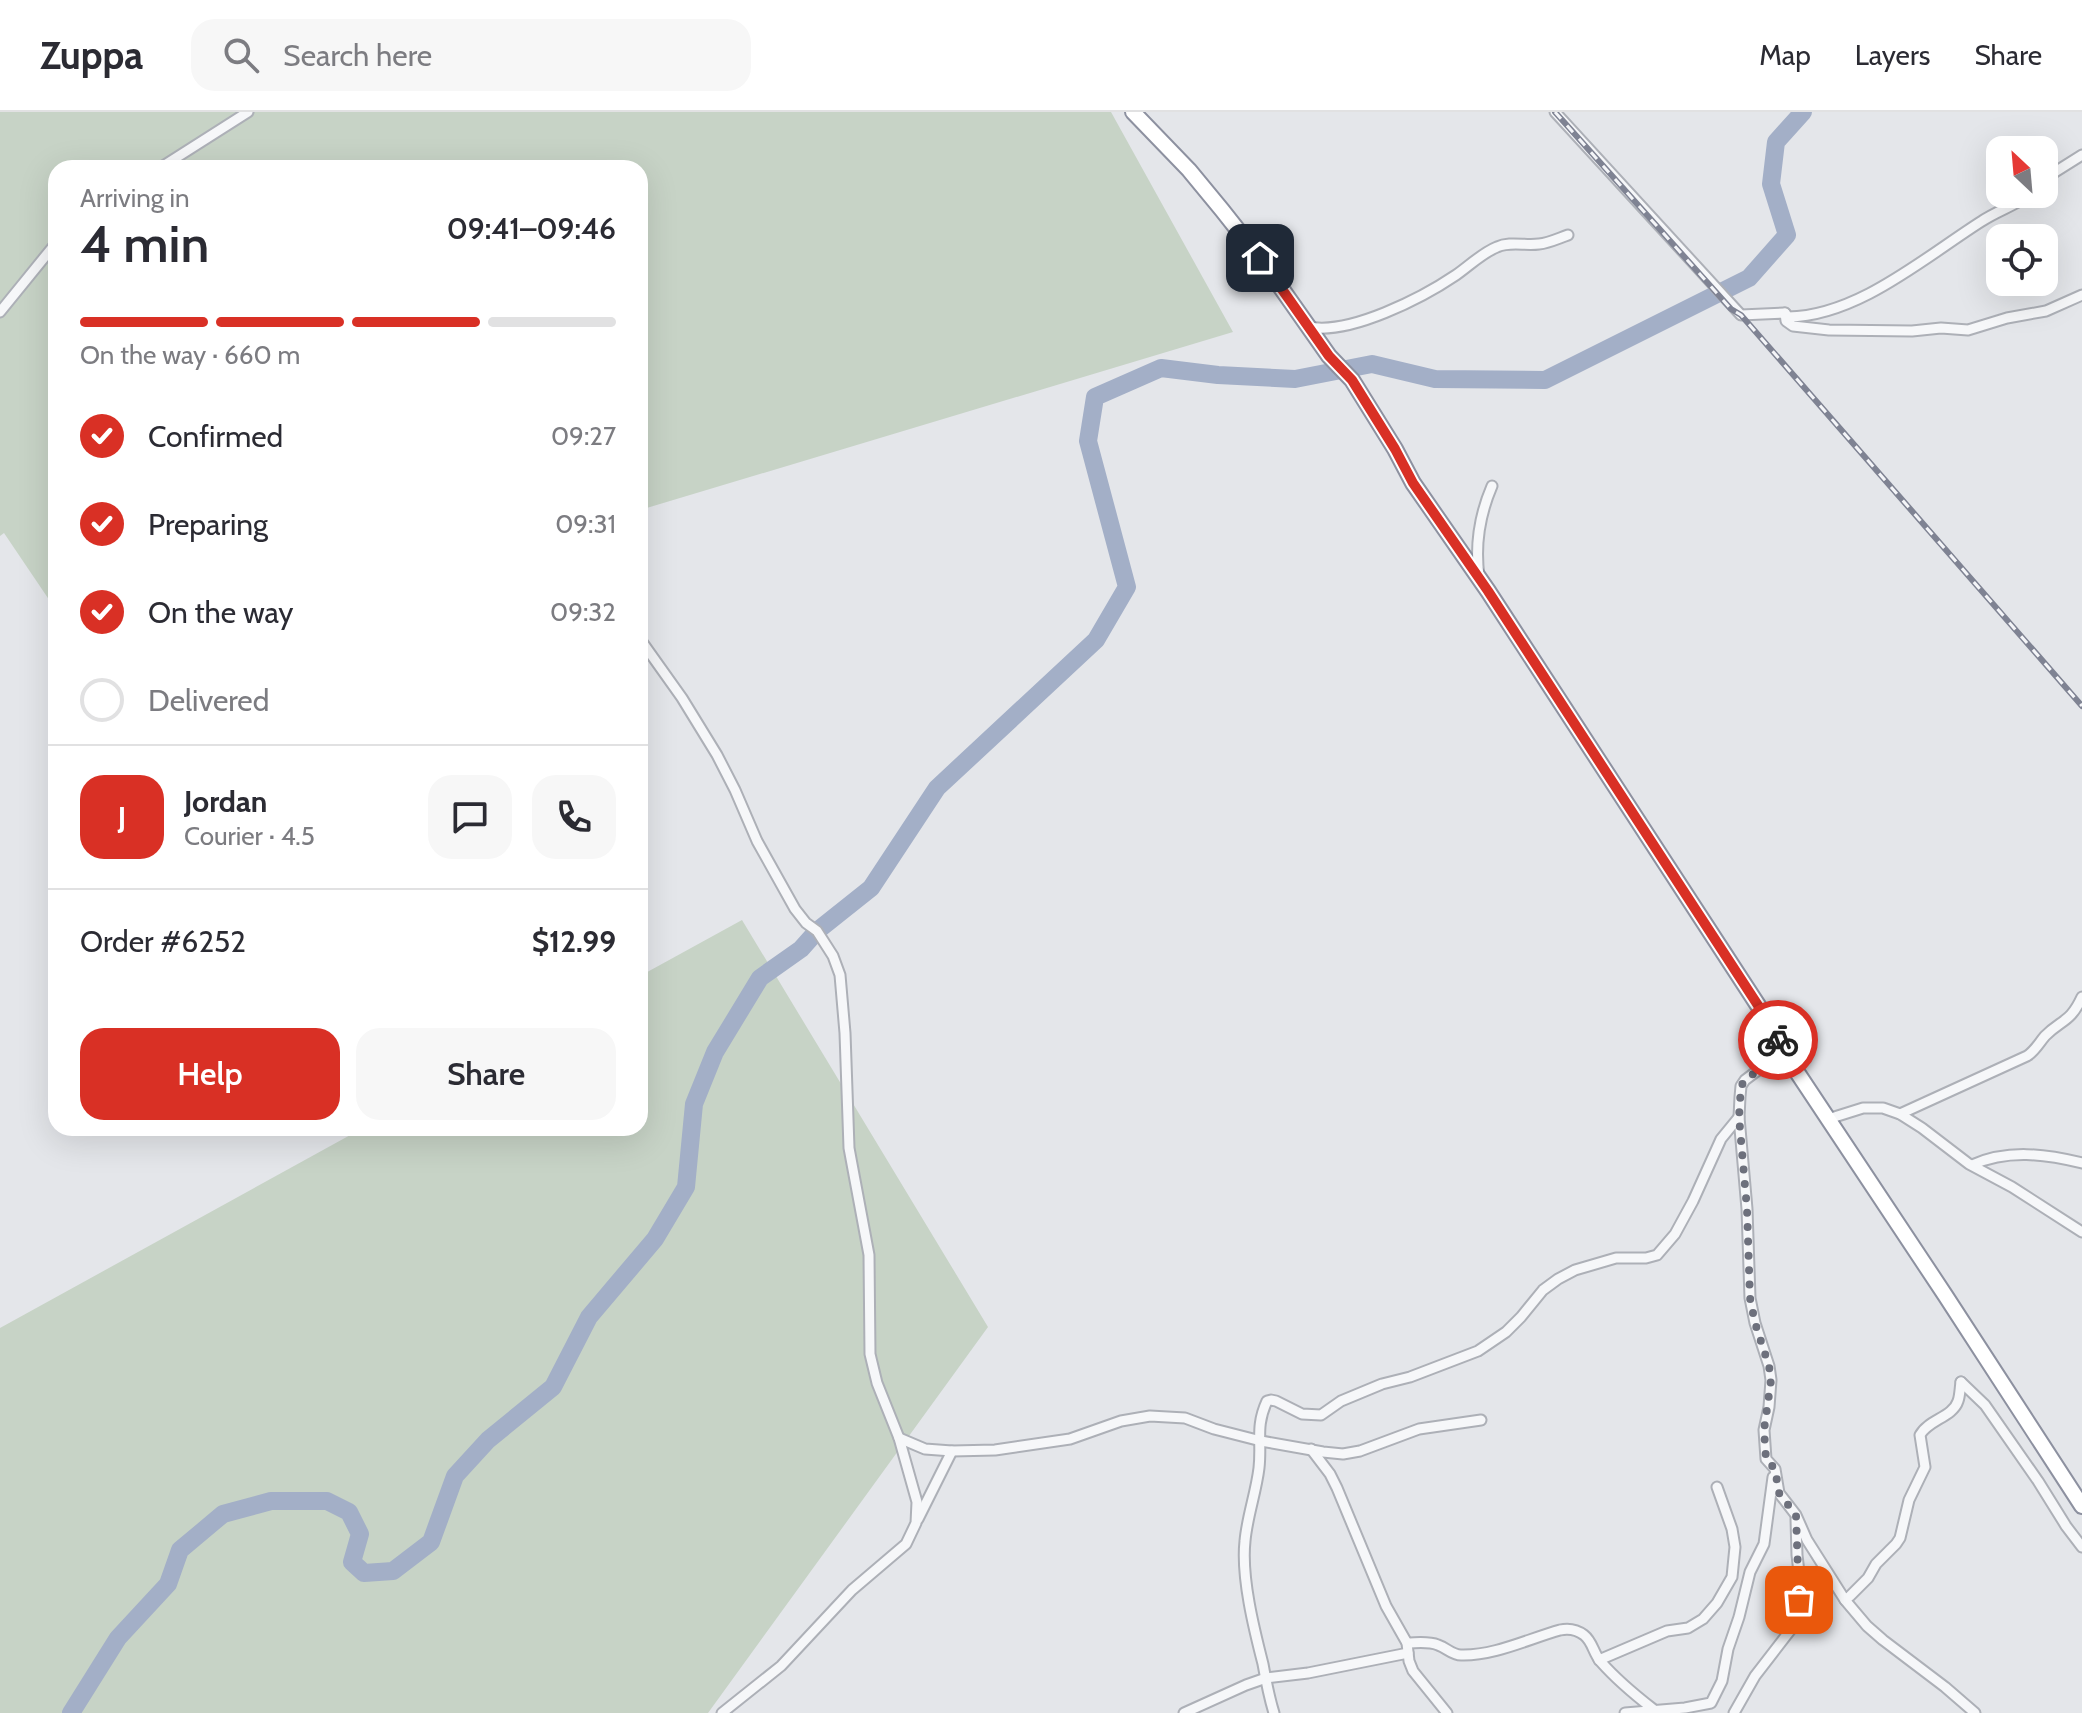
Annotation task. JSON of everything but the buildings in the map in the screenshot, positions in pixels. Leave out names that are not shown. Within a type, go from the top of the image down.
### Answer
[{"type":"highway","points":[[1133,112],[1214,200],[1260,258],[1329,356],[1352,380],[1413,483],[1763,1013],[1787,1057],[2082,1506]]},
{"type":"street","points":[[173,160],[248,112]]},
{"type":"street","points":[[1555,112],[1741,315],[1785,313],[1788,317],[1802,316],[1860,300],[2004,208]]},
{"type":"street","points":[[2058,170],[2082,155]]},
{"type":"street","points":[[1309,327],[1322,329],[1360,321],[1404,304],[1432,291],[1496,247],[1538,244],[1568,235]]},
{"type":"street","points":[[0,312],[48,253]]},
{"type":"street","points":[[1785,313],[1786,321],[1793,326],[1816,329],[1962,330],[2046,311],[2082,295]]},
{"type":"street","points":[[1483,585],[1478,575],[1478,546],[1481,516],[1492,486]]},
{"type":"street","points":[[648,650],[711,744],[757,841],[795,909],[817,931],[833,956],[840,975],[849,1148],[869,1255],[870,1354],[917,1502],[916,1523]]},
{"type":"street","points":[[1900,1114],[2027,1056],[2049,1032],[2069,1018],[2082,997]]},
{"type":"street","points":[[1787,1057],[1745,1080],[1741,1086],[1739,1117],[1747,1209],[1750,1298],[1771,1380],[1764,1430],[1766,1459],[1775,1469],[1779,1493],[1796,1515],[1845,1600],[1883,1640],[1975,1713]]},
{"type":"street","points":[[1828,1119],[1863,1108],[1883,1108],[1900,1114],[1972,1165],[2082,1232]]},
{"type":"street","points":[[1274,1713],[1251,1618],[1244,1555],[1259,1469],[1259,1423],[1267,1401],[1276,1401],[1306,1415],[1321,1415],[1341,1401],[1382,1384],[1410,1377],[1478,1351],[1506,1332],[1543,1290],[1575,1270],[1616,1258],[1657,1255],[1675,1234],[1721,1139],[1739,1117]]},
{"type":"street","points":[[1972,1165],[1992,1157],[2018,1154],[2082,1163]]},
{"type":"street","points":[[1845,1600],[1868,1578],[1876,1564],[1900,1538],[1914,1487],[1925,1467],[1920,1435],[1927,1426],[1954,1409],[1961,1382],[1985,1405],[2082,1547]]},
{"type":"street","points":[[899,1438],[925,1449],[995,1450],[1070,1439],[1121,1421],[1150,1416],[1185,1418],[1261,1441],[1343,1454],[1360,1451],[1419,1429],[1481,1420]]},
{"type":"street","points":[[1311,1449],[1337,1488],[1386,1606],[1407,1648],[1413,1671],[1447,1713]]},
{"type":"street","points":[[722,1713],[781,1666],[852,1590],[906,1544],[952,1451]]},
{"type":"street","points":[[1625,1713],[1708,1708],[1722,1681],[1750,1572],[1767,1535],[1775,1469]]},
{"type":"street","points":[[1599,1660],[1667,1631],[1688,1628],[1703,1619],[1717,1603],[1732,1577],[1735,1547],[1717,1487]]},
{"type":"street","points":[[1734,1713],[1755,1676],[1792,1628],[1800,1581],[1796,1515]]},
{"type":"street","points":[[1184,1713],[1266,1678],[1335,1668],[1431,1643],[1456,1655],[1489,1653],[1571,1629],[1584,1635],[1591,1642],[1599,1660],[1653,1709]]},
{"type":"green space","points":[[0,112],[1111,112],[1233,332],[648,508],[648,160],[48,160],[48,598],[4,533],[0,536]]},
{"type":"green space","points":[[742,920],[988,1327],[708,1713],[0,1713],[0,1328],[348,1136],[648,1136],[648,972]]},
{"type":"waterway","points":[[71,1713],[118,1638],[168,1584],[180,1550],[223,1514],[271,1501],[327,1501],[349,1512],[360,1534],[352,1562],[364,1573],[393,1571],[431,1542],[455,1476],[488,1440],[553,1387],[589,1317],[655,1239],[686,1187],[694,1104],[715,1052],[760,978],[801,949],[817,931],[871,888],[937,788],[1096,640],[1127,587],[1088,441],[1095,397],[1161,368],[1295,379],[1372,364],[1435,379],[1545,380],[1749,278],[1787,235],[1771,184],[1776,142],[1803,112]]},
{"type":"railway","points":[[1555,112],[1731,309],[1741,315],[2082,706]]},
{"type":"way so far","points":[[1778,1040],[1787,1057],[1745,1080],[1741,1086],[1739,1117],[1745,1173],[1750,1298],[1771,1380],[1764,1430],[1766,1459],[1775,1469],[1779,1493],[1796,1515],[1799,1600]]},
{"type":"route","points":[[1260,258],[1329,356],[1352,380],[1413,483],[1488,591],[1778,1040]]}]
